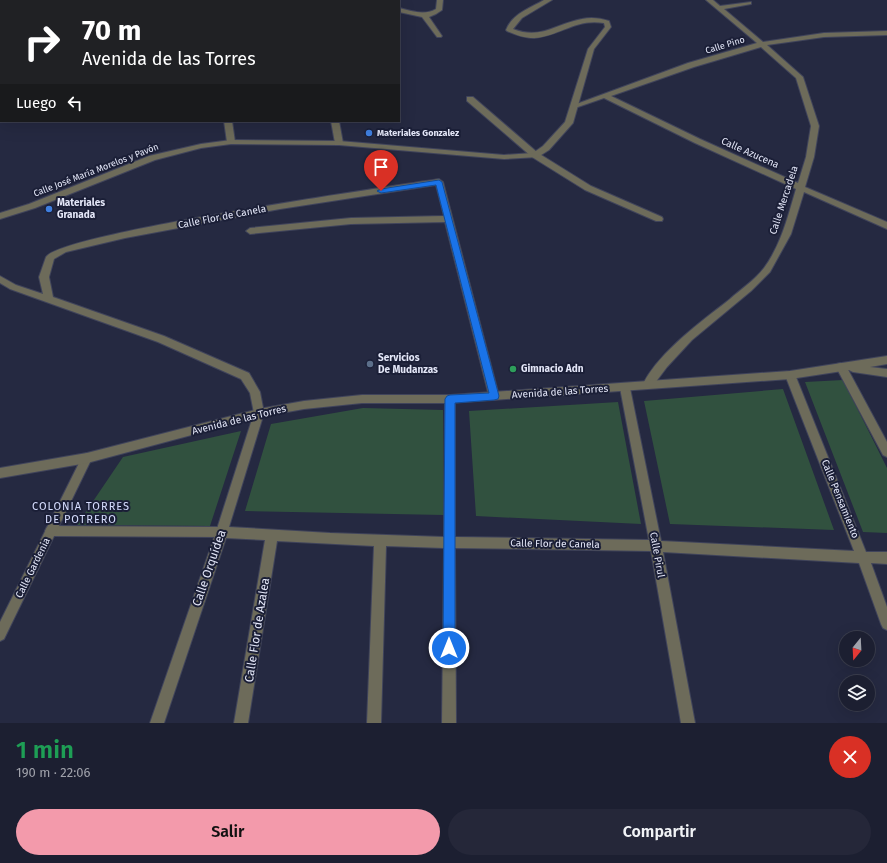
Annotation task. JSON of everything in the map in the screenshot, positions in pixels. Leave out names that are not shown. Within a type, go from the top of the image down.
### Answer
[{"type":"street","points":[[400,9],[425,16],[434,14],[439,10],[440,0]]},
{"type":"street","points":[[535,155],[546,148],[569,123],[591,49],[608,27],[607,22],[592,19],[578,21],[552,32],[533,37],[519,36],[510,30],[510,24],[515,19],[549,0]]},
{"type":"street","name":"Calle Mercadela","points":[[648,384],[663,364],[688,337],[748,289],[768,270],[787,234],[810,157],[815,126],[799,77],[709,0]]},
{"type":"street","points":[[719,8],[747,1]]},
{"type":"street","points":[[425,16],[439,36]]},
{"type":"street","name":"Calle Pino","points":[[575,106],[691,65],[762,44],[824,34],[887,33]]},
{"type":"street","name":"Calle Azucena","points":[[606,96],[708,146],[800,188],[864,214],[887,226]]},
{"type":"street","points":[[470,99],[535,155],[588,188],[659,219]]},
{"type":"street","points":[[228,122],[231,142]]},
{"type":"street","points":[[335,122],[339,143]]},
{"type":"street","name":"Calle José María Morelos y Pavón","points":[[0,216],[32,206],[152,158],[200,146],[231,142],[339,143],[504,157],[535,155]]},
{"type":"street","name":"Calle Flor de Canela","points":[[48,298],[44,277],[50,257],[63,250],[125,235],[280,206],[439,182],[449,219]]},
{"type":"street","points":[[250,231],[351,221],[449,219],[494,396]]},
{"type":"street","points":[[0,279],[12,287],[48,298],[161,339],[245,376],[255,392],[259,413]]},
{"type":"street","name":"Avenida de las Torres","points":[[0,473],[88,458],[259,413],[304,405],[362,399],[450,399],[625,388],[648,384],[790,375],[887,360]]},
{"type":"street","points":[[841,367],[887,373]]},
{"type":"street","points":[[841,367],[887,452]]},
{"type":"street","name":"Calle Pensamiento","points":[[790,375],[863,558],[887,624]]},
{"type":"street","name":"Calle Pirul","points":[[625,388],[656,546],[688,723]]},
{"type":"street","points":[[449,723],[450,399]]},
{"type":"street","name":"Calle Orquídea","points":[[157,723],[222,532],[259,413]]},
{"type":"street","name":"Calle Gardenia","points":[[0,635],[88,458]]},
{"type":"street","name":"Calle Flor de Canela","points":[[51,531],[222,532],[272,536],[380,540],[656,546],[863,558],[887,558]]},
{"type":"street","name":"Calle Flor de Azalea","points":[[241,723],[272,536]]},
{"type":"street","points":[[374,723],[380,540]]},
{"type":"green space","points":[[843,380],[887,468],[887,533],[863,532],[805,382]]},
{"type":"green space","points":[[783,389],[834,530],[670,524],[644,401]]},
{"type":"green space","points":[[618,402],[641,524],[476,516],[469,411]]},
{"type":"green space","points":[[363,408],[443,410],[444,515],[245,511],[271,424]]},
{"type":"green space","points":[[241,431],[210,526],[77,525],[123,457]]},
{"type":"place","name":"Materiales Gonzalez","points":[[369,133]]},
{"type":"place","name":"Materiales Granada","points":[[49,209]]},
{"type":"place","name":"Servicios De Mudanzas","points":[[370,364]]},
{"type":"place","name":"Gimnacio Adn","points":[[513,369]]},
{"type":"district","name":"COLONIA TORRES DE POTRERO","points":[[81,512]]},
{"type":"route","points":[[381,191],[439,182],[494,396],[450,399],[449,648]]}]
